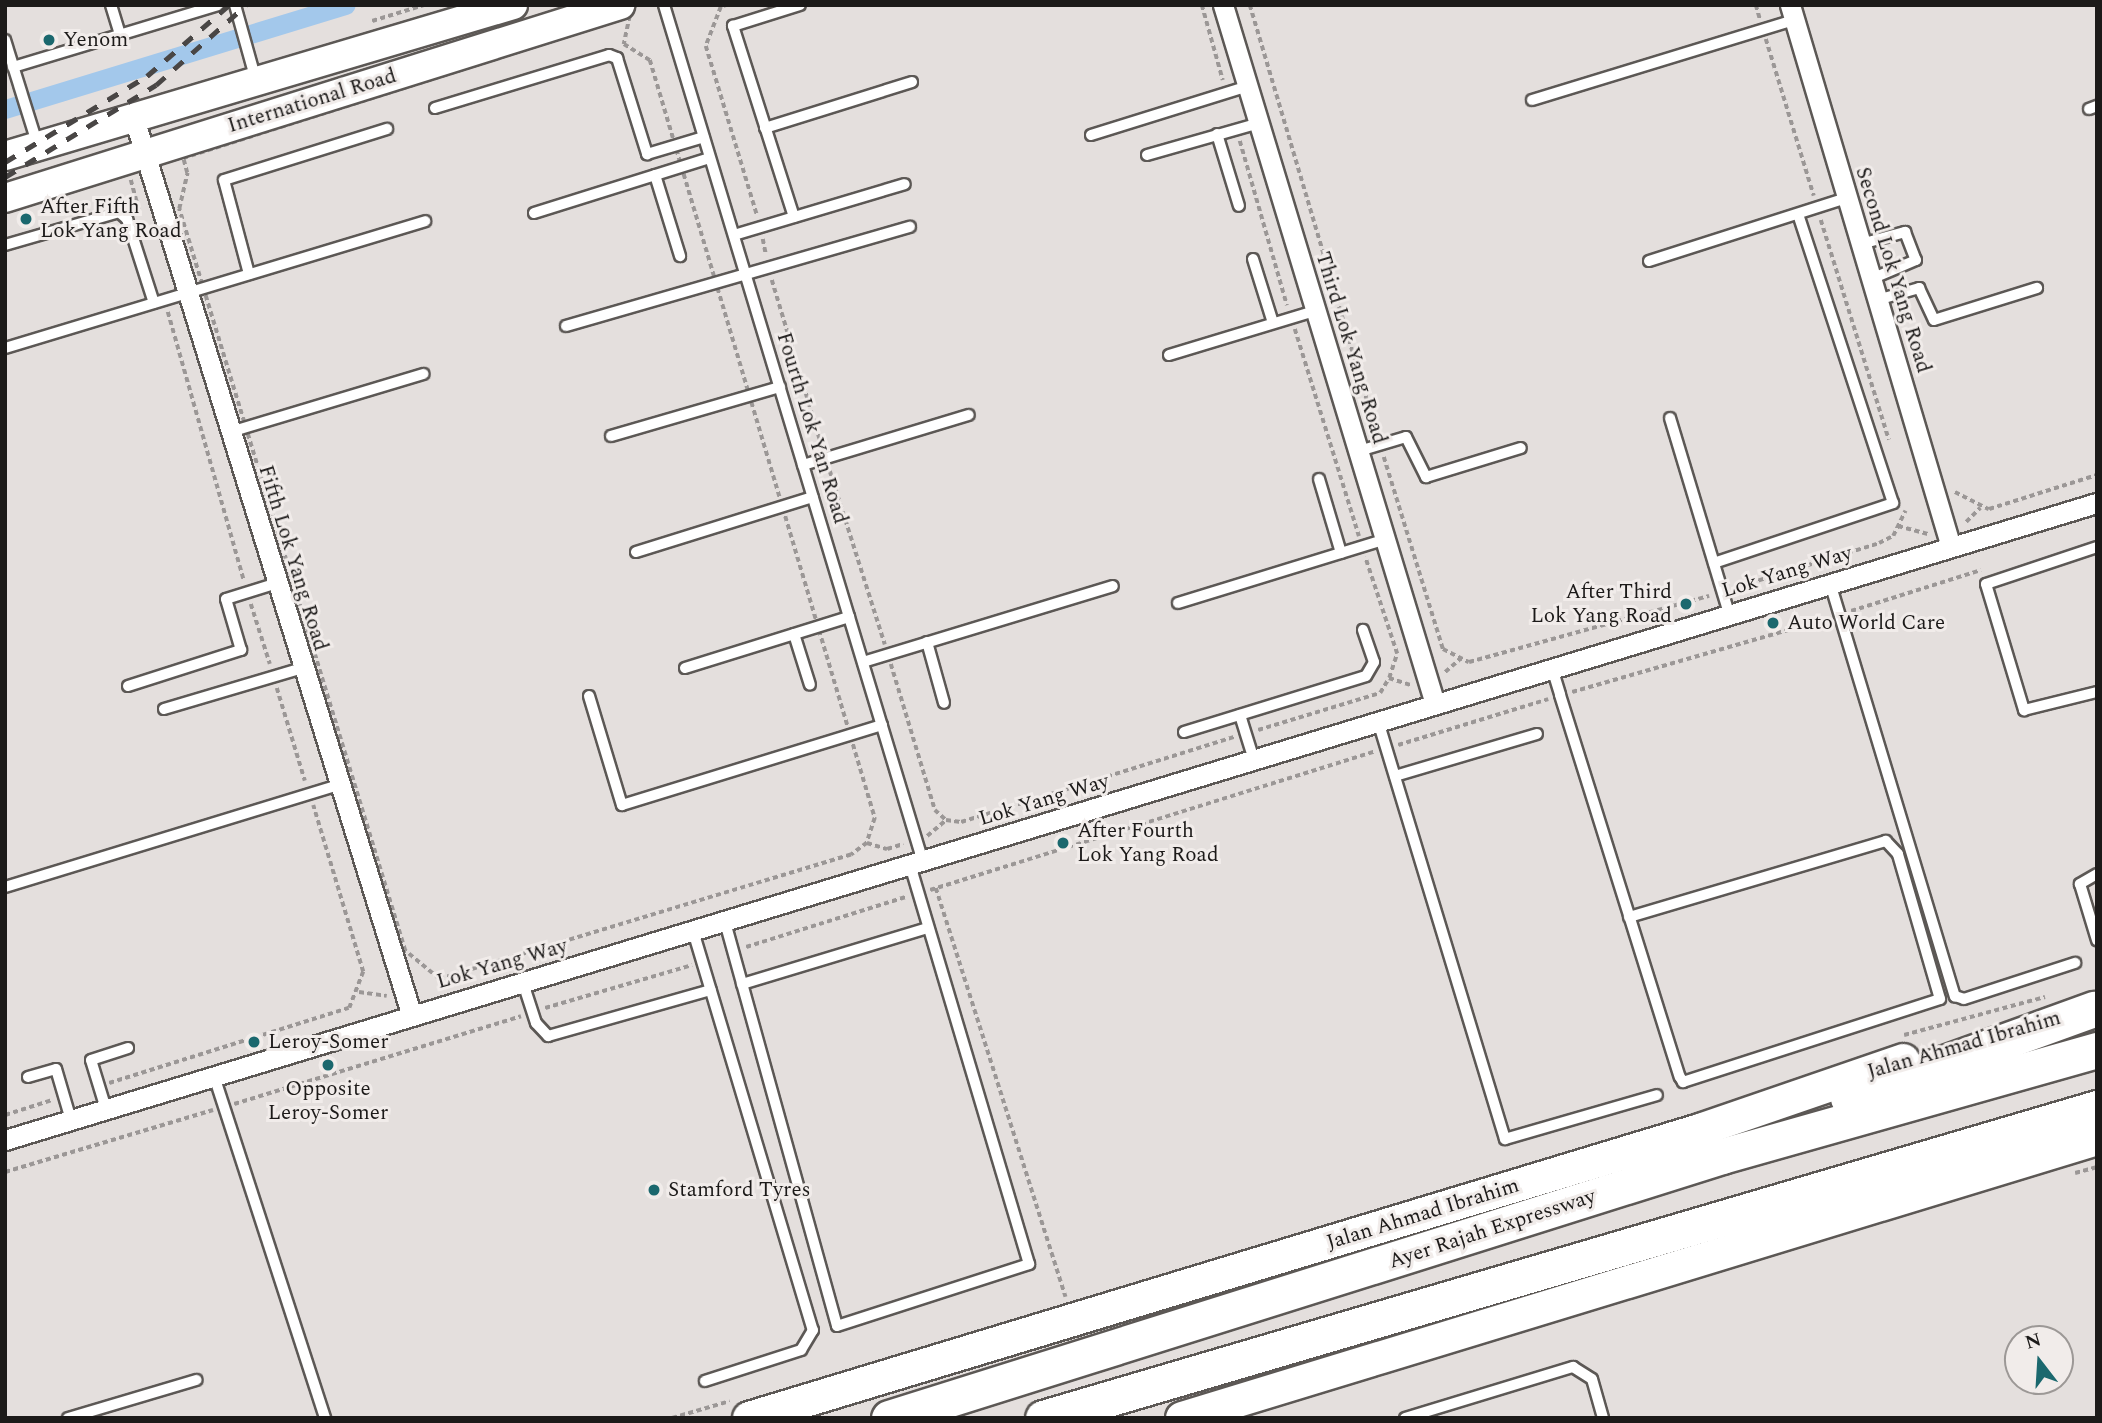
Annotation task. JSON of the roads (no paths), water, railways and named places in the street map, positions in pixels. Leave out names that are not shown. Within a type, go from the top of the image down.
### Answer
[{"type":"highway","points":[[1722,1156],[1742,1138],[1775,1124],[2095,1008]]},
{"type":"highway","name":"Ayer Rajah Expressway","points":[[889,1418],[1722,1156],[2097,1050]]},
{"type":"highway","points":[[1043,1418],[2097,1108]]},
{"type":"main road","name":"International Road","points":[[5,156],[34,134],[133,116],[253,69],[513,5]]},
{"type":"main road","name":"International Road","points":[[5,198],[145,152],[625,11]]},
{"type":"main road","name":"Jalan Ahmad Ibrahim","points":[[749,1418],[1700,1130],[1939,1048],[2095,1008]]},
{"type":"main road","points":[[1182,1418],[2097,1139]]},
{"type":"street","name":"Third Lok Yang Road","points":[[1223,5],[1435,704]]},
{"type":"street","name":"Second Lok Yang Road","points":[[1792,13],[1951,547]]},
{"type":"street","name":"Fifth Lok Yang Road","points":[[133,116],[338,785],[411,1013]]},
{"type":"street","name":"Lok Yang Way","points":[[5,1140],[411,1013],[523,983],[725,922],[2097,503]]},
{"type":"lane","points":[[111,5],[120,35]]},
{"type":"lane","points":[[14,67],[218,5]]},
{"type":"lane","points":[[235,5],[253,69]]},
{"type":"lane","name":"Fourth Lok Yan Road","points":[[664,5],[882,725],[917,863],[918,893],[1029,1264],[837,1326],[742,984]]},
{"type":"lane","points":[[794,218],[733,26],[800,5]]},
{"type":"lane","points":[[1532,100],[1763,30],[1792,13]]},
{"type":"lane","points":[[5,40],[34,134]]},
{"type":"lane","points":[[435,108],[613,55],[647,154],[704,137]]},
{"type":"lane","points":[[765,128],[912,82]]},
{"type":"lane","points":[[1091,135],[1248,86]]},
{"type":"lane","points":[[1147,155],[1259,123]]},
{"type":"lane","points":[[250,274],[224,180],[387,129]]},
{"type":"lane","points":[[1217,134],[1239,206]]},
{"type":"lane","points":[[534,213],[710,158]]},
{"type":"lane","points":[[655,175],[680,256]]},
{"type":"lane","points":[[734,236],[905,184]]},
{"type":"lane","points":[[1649,261],[1847,198]]},
{"type":"lane","points":[[5,245],[119,212],[128,219],[154,303]]},
{"type":"lane","points":[[1714,563],[1893,503],[1798,214]]},
{"type":"lane","points":[[5,348],[425,221]]},
{"type":"lane","points":[[566,326],[910,227]]},
{"type":"lane","points":[[1861,244],[1905,232],[1916,260],[1871,279]]},
{"type":"lane","points":[[1253,259],[1273,323]]},
{"type":"lane","points":[[1877,300],[1919,288],[1934,320],[2037,288]]},
{"type":"lane","points":[[1169,355],[1315,311]]},
{"type":"lane","points":[[230,432],[423,374]]},
{"type":"lane","points":[[611,436],[779,387]]},
{"type":"lane","points":[[803,465],[969,415]]},
{"type":"lane","points":[[1670,418],[1729,614]]},
{"type":"lane","points":[[1359,451],[1409,438],[1426,477],[1521,448]]},
{"type":"lane","points":[[1319,479],[1341,553]]},
{"type":"lane","points":[[636,552],[813,498]]},
{"type":"lane","points":[[1178,603],[1386,540]]},
{"type":"lane","points":[[2097,547],[1986,584],[2024,710],[2097,692]]},
{"type":"lane","points":[[128,685],[241,649],[226,599],[277,583]]},
{"type":"lane","points":[[1830,583],[1955,996],[1964,999],[2075,962]]},
{"type":"lane","points":[[863,662],[1113,586]]},
{"type":"lane","points":[[685,668],[849,617]]},
{"type":"lane","points":[[1184,732],[1366,676],[1374,662],[1363,630]]},
{"type":"lane","points":[[794,634],[810,685]]},
{"type":"lane","points":[[927,642],[944,703]]},
{"type":"lane","points":[[164,709],[302,668]]},
{"type":"lane","points":[[1552,668],[1629,917],[1686,1083],[1940,999],[1898,854],[1886,841],[1629,917]]},
{"type":"lane","points":[[589,696],[622,805],[882,725]]},
{"type":"lane","points":[[1240,715],[1254,760]]},
{"type":"lane","points":[[1378,722],[1505,1139],[1657,1095]]},
{"type":"lane","points":[[1395,776],[1537,733]]},
{"type":"lane","points":[[5,887],[338,785]]},
{"type":"lane","points":[[2096,933],[2080,881],[2097,874]]},
{"type":"lane","points":[[725,922],[742,984],[928,928]]},
{"type":"lane","points":[[694,931],[813,1330],[801,1350],[705,1381]]},
{"type":"lane","points":[[523,983],[532,1013],[548,1036],[711,990]]},
{"type":"lane","points":[[106,1109],[91,1060],[128,1048]]},
{"type":"lane","points":[[27,1077],[56,1069],[71,1120]]},
{"type":"lane","points":[[214,1076],[325,1418]]},
{"type":"lane","points":[[1405,1418],[1573,1367],[1592,1380],[1603,1418]]},
{"type":"lane","points":[[68,1418],[196,1380]]},
{"type":"waterway","points":[[5,109],[345,5]]},
{"type":"railway","points":[[5,162],[147,76],[229,5]]},
{"type":"railway","points":[[5,177],[156,85],[246,5]]},
{"type":"place","name":"Yenom","points":[[49,40]]},
{"type":"place","name":"After Fifth Lok Yang Road","points":[[26,219]]},
{"type":"place","name":"After Third Lok Yang Road","points":[[1686,604]]},
{"type":"place","name":"Auto World Care","points":[[1773,623]]},
{"type":"place","name":"After Fourth Lok Yang Road","points":[[1063,843]]},
{"type":"place","name":"Leroy-Somer","points":[[254,1042]]},
{"type":"place","name":"Opposite Leroy-Somer","points":[[328,1065]]},
{"type":"place","name":"Stamford Tyres","points":[[654,1190]]}]
